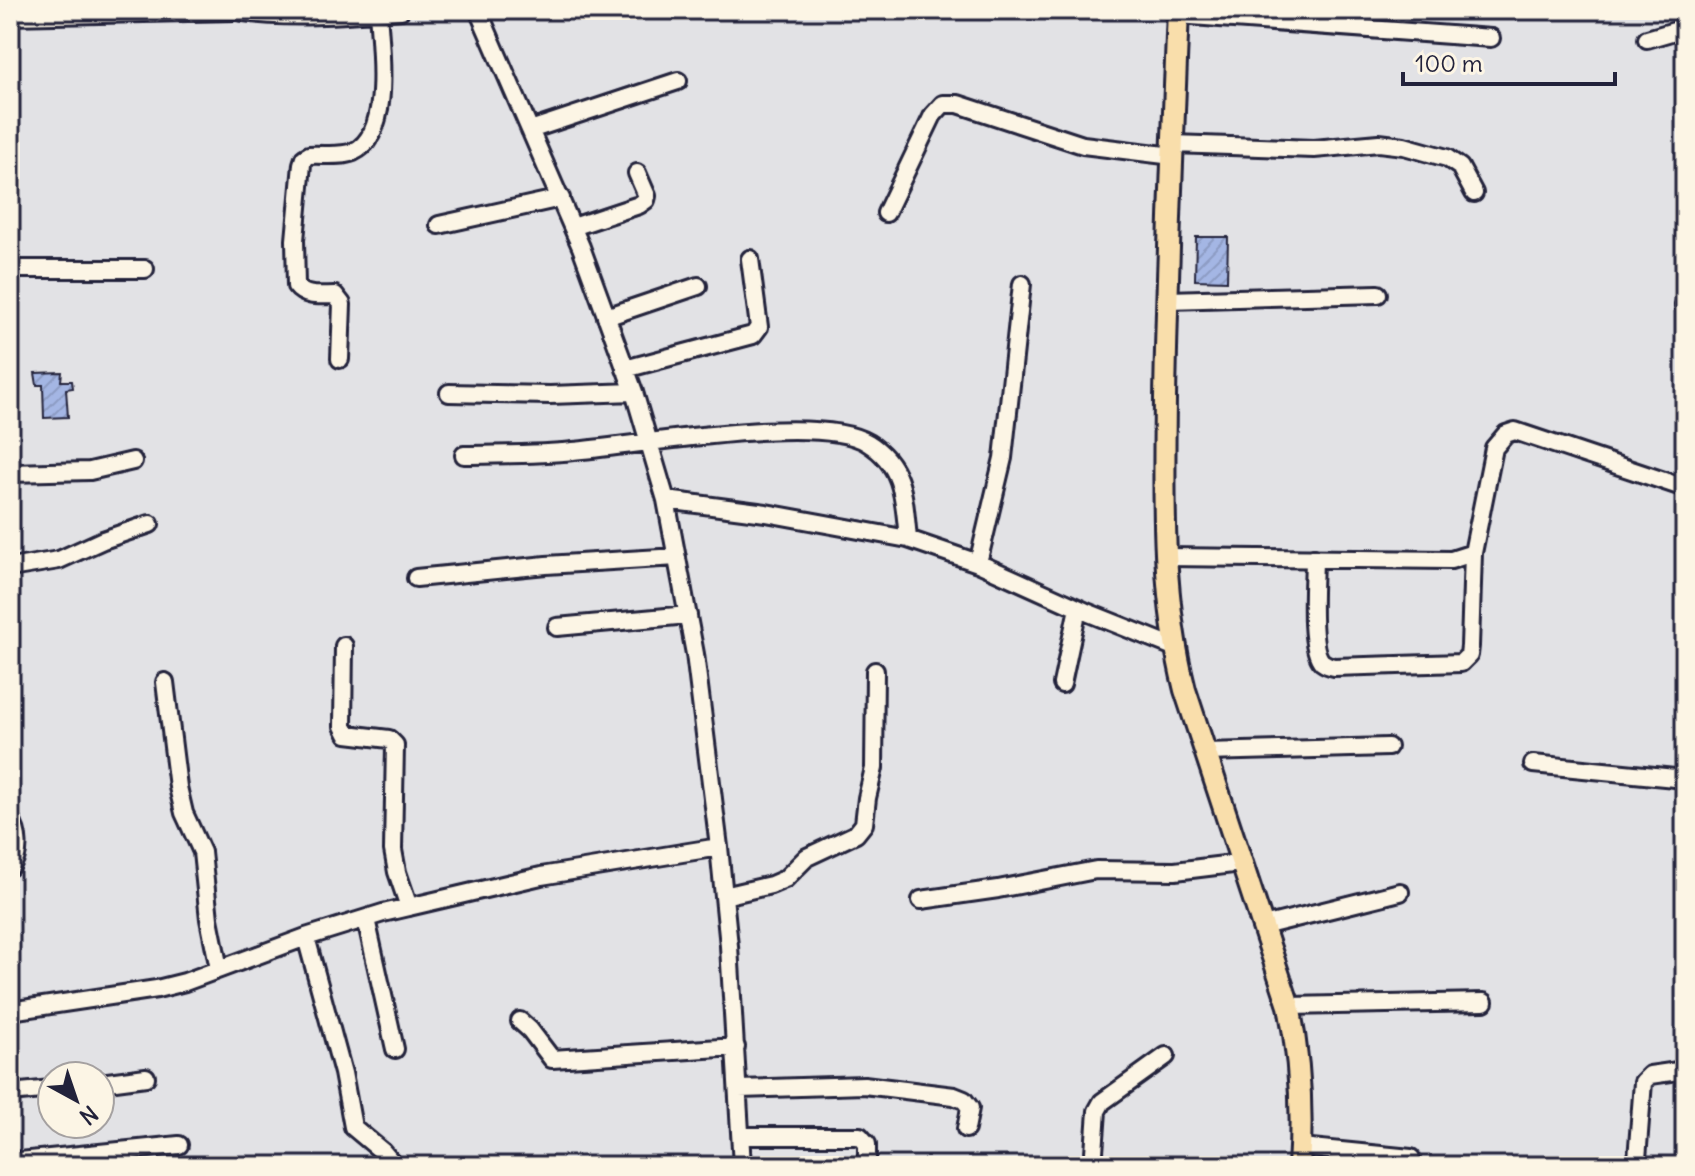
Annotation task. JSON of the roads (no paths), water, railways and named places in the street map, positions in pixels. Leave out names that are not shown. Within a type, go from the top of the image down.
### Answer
[{"type":"main road","points":[[1178,12],[1164,477],[1165,557],[1174,647],[1185,690],[1289,1006],[1299,1059],[1300,1156]]},
{"type":"street","points":[[10,16],[232,10],[267,14],[401,10]]},
{"type":"street","points":[[478,10],[573,227],[634,392],[666,500],[701,694],[719,847],[736,1047],[742,1166]]},
{"type":"street","points":[[340,359],[342,304],[335,295],[308,295],[296,286],[295,240],[302,164],[309,155],[353,152],[363,144],[375,125],[382,104],[378,12]]},
{"type":"street","points":[[1178,12],[1491,38]]},
{"type":"street","points":[[1647,39],[1685,28]]},
{"type":"street","points":[[530,130],[678,81]]},
{"type":"street","points":[[886,213],[933,115],[938,107],[949,103],[1083,145],[1173,150],[1314,149],[1379,143],[1404,146],[1447,158],[1460,167],[1474,193]]},
{"type":"street","points":[[573,227],[646,200],[637,173]]},
{"type":"street","points":[[439,225],[561,198]]},
{"type":"street","points":[[625,369],[753,335],[759,327],[750,259]]},
{"type":"street","points":[[10,269],[145,269]]},
{"type":"street","points":[[978,563],[1003,458],[1022,284]]},
{"type":"street","points":[[606,317],[698,286]]},
{"type":"street","points":[[1168,300],[1378,294]]},
{"type":"street","points":[[449,393],[563,395],[634,392]]},
{"type":"street","points":[[464,455],[569,452],[649,444],[714,433],[802,431],[854,435],[871,444],[890,463],[902,484],[908,539]]},
{"type":"street","points":[[1314,558],[1315,640],[1317,655],[1322,662],[1334,667],[1461,663],[1469,655],[1470,646],[1473,553],[1494,448],[1506,434],[1515,431],[1525,433],[1685,488]]},
{"type":"street","points":[[10,473],[90,471],[133,461]]},
{"type":"street","points":[[666,500],[766,513],[908,539],[978,563],[1174,647]]},
{"type":"street","points":[[10,568],[59,560],[103,540],[150,524]]},
{"type":"street","points":[[1165,557],[1451,560],[1473,553]]},
{"type":"street","points":[[416,578],[546,565],[677,557]]},
{"type":"street","points":[[1062,684],[1078,608]]},
{"type":"street","points":[[557,627],[688,615]]},
{"type":"street","points":[[344,646],[343,726],[347,734],[389,739],[395,745],[393,850],[409,907]]},
{"type":"street","points":[[724,896],[785,879],[807,857],[856,834],[864,824],[874,768],[875,671]]},
{"type":"street","points":[[165,682],[178,787],[184,813],[202,852],[209,919],[219,969]]},
{"type":"street","points":[[1205,752],[1388,747]]},
{"type":"street","points":[[1533,764],[1685,779]]},
{"type":"street","points":[[10,819],[15,827],[17,855],[10,867]]},
{"type":"street","points":[[10,1011],[185,982],[306,937],[366,919],[541,876],[719,847]]},
{"type":"street","points":[[921,900],[1096,870],[1175,871],[1241,863]]},
{"type":"street","points":[[1263,926],[1400,892]]},
{"type":"street","points":[[366,919],[395,1049]]},
{"type":"street","points":[[306,937],[343,1073],[353,1127],[395,1166]]},
{"type":"street","points":[[1289,1006],[1484,1002]]},
{"type":"street","points":[[520,1021],[552,1059],[736,1047]]},
{"type":"street","points":[[1093,1166],[1097,1111],[1102,1102],[1166,1056]]},
{"type":"street","points":[[1637,1159],[1643,1082],[1650,1075],[1685,1070]]},
{"type":"street","points":[[116,1081],[146,1077]]},
{"type":"street","points":[[739,1089],[864,1085],[954,1096],[964,1100],[970,1108],[966,1129]]},
{"type":"street","points":[[10,1093],[36,1091]]},
{"type":"street","points":[[741,1136],[860,1136],[867,1144],[867,1166]]},
{"type":"street","points":[[10,1162],[179,1145]]},
{"type":"street","points":[[1300,1156],[1411,1158]]}]
